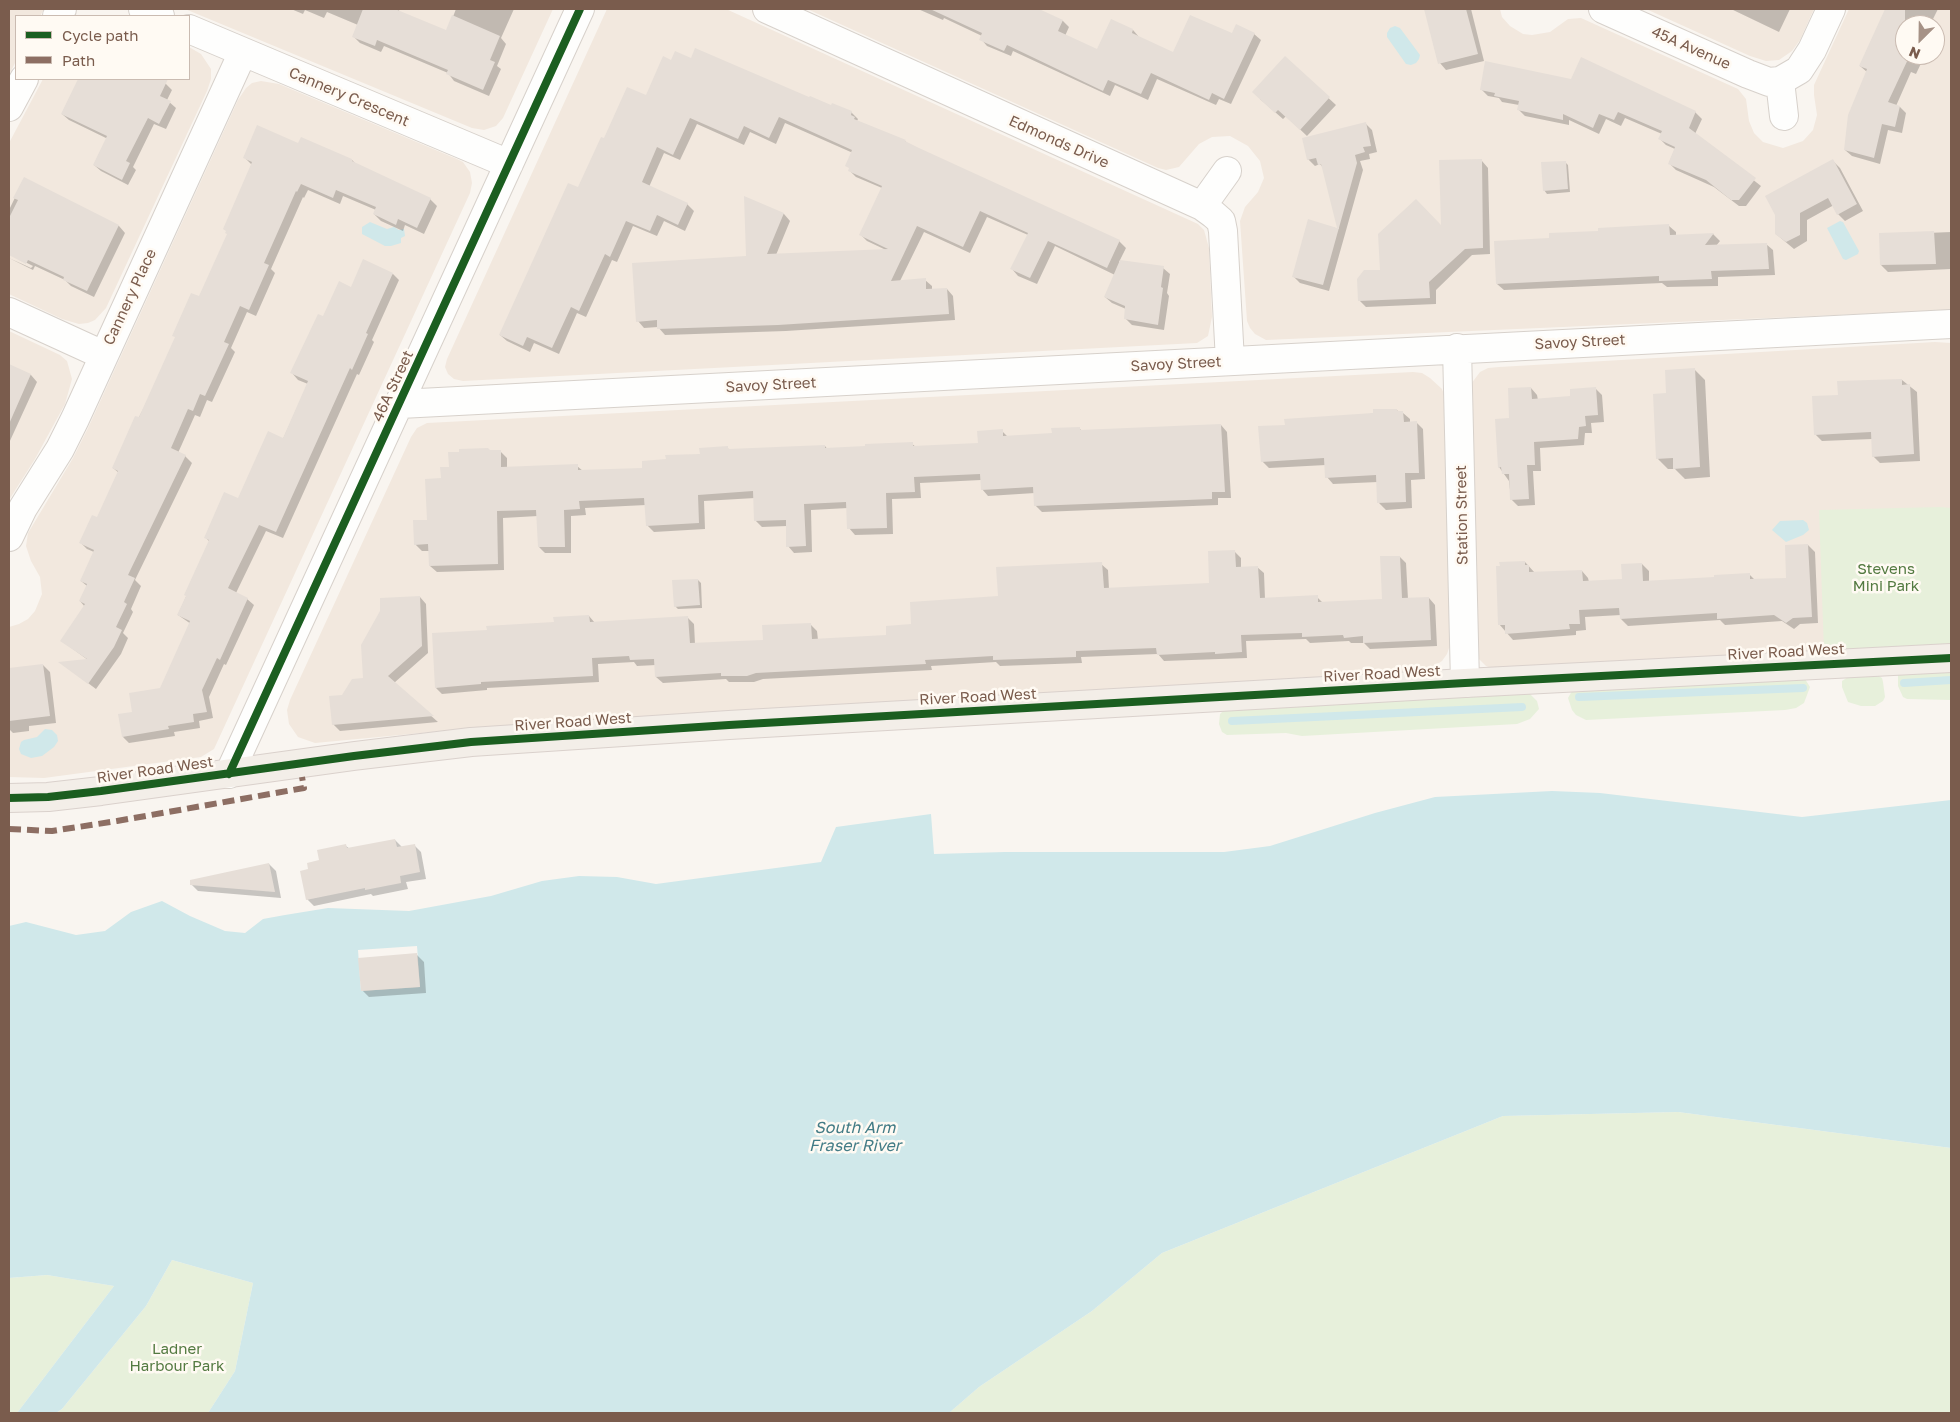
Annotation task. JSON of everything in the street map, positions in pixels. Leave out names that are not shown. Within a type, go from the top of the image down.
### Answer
[{"type":"main road","name":"River Road West","points":[[9,798],[77,794],[471,742],[738,724],[1465,682],[1951,658]]},
{"type":"street","points":[[143,9],[158,15]]},
{"type":"street","name":"46A Street","points":[[230,774],[580,9]]},
{"type":"street","name":"Edmonds Drive","points":[[767,9],[1202,206],[1221,222],[1224,230],[1230,361]]},
{"type":"street","name":"45A Avenue","points":[[1603,9],[1759,79],[1769,82],[1780,81]]},
{"type":"street","points":[[1784,116],[1780,81],[1798,70],[1806,62],[1831,9]]},
{"type":"street","name":"Cannery Crescent","points":[[190,29],[509,164]]},
{"type":"street","name":"Cannery Place","points":[[9,537],[23,508],[60,449],[76,419],[103,355],[242,52]]},
{"type":"street","points":[[9,107],[23,80]]},
{"type":"street","points":[[1202,206],[1227,171]]},
{"type":"street","points":[[9,312],[103,355]]},
{"type":"street","name":"Savoy Street","points":[[400,404],[1951,324]]},
{"type":"street","name":"Station Street","points":[[1457,348],[1465,682]]},
{"type":"shaded area","points":[[9,9],[44,9],[41,15],[15,15],[15,63],[9,75]]},
{"type":"shaded area","points":[[185,9],[553,9],[503,118],[496,126],[484,130],[472,128]]},
{"type":"shaded area","points":[[607,9],[726,9],[1198,224],[1204,230],[1209,248],[1212,317],[1208,336],[1197,343],[463,381],[454,379],[448,374],[445,367],[447,359]]},
{"type":"shaded area","points":[[807,9],[1500,9],[1502,17],[1510,26],[1523,34],[1532,35],[1550,32],[1568,19],[1581,18],[1738,89],[1746,99],[1749,121],[1754,133],[1763,142],[1783,148],[1803,141],[1813,130],[1817,115],[1814,85],[1849,9],[1951,9],[1951,310],[1266,340],[1255,334],[1247,321],[1240,221],[1245,207],[1258,192],[1264,178],[1260,161],[1248,146],[1230,136],[1212,137],[1199,144],[1179,167],[1166,170]]},
{"type":"shaded area","points":[[1646,9],[1814,9],[1800,40],[1792,51],[1779,60],[1766,61],[1750,56]]},
{"type":"shaded area","points":[[190,48],[201,54],[211,69],[211,79],[207,91],[106,308],[95,320],[88,323],[79,324],[62,319],[9,294],[9,143],[42,80],[190,80]]},
{"type":"shaded area","points":[[261,81],[279,84],[463,162],[470,172],[472,183],[470,193],[214,749],[201,757],[44,778],[9,777],[9,627],[28,619],[35,611],[42,594],[40,577],[31,561],[26,546],[28,533],[73,458],[88,428],[238,100],[252,83]]},
{"type":"shaded area","points":[[9,331],[60,355],[67,361],[72,379],[65,404],[35,459],[9,500]]},
{"type":"shaded area","points":[[1935,342],[1951,343],[1951,646],[1493,669],[1486,666],[1478,658],[1471,384],[1480,372],[1488,368],[1499,367]]},
{"type":"shaded area","points":[[1422,373],[1430,378],[1442,389],[1445,397],[1452,639],[1447,654],[1442,661],[1428,670],[443,731],[315,743],[298,737],[289,724],[287,710],[290,700],[411,437],[417,428],[427,423]]},
{"type":"green space","name":"Stevens Mini Park","points":[[1951,508],[1951,646],[1824,652],[1819,510]]},
{"type":"green space","points":[[1951,672],[1951,700],[1907,699],[1903,697],[1898,686],[1898,675]]},
{"type":"green space","points":[[1877,675],[1882,678],[1883,682],[1885,697],[1883,701],[1875,706],[1861,706],[1848,702],[1842,687],[1842,681],[1848,677]]},
{"type":"green space","points":[[1805,679],[1810,687],[1804,703],[1796,708],[1785,710],[1586,720],[1576,715],[1568,698],[1572,691]]},
{"type":"green space","points":[[1528,692],[1537,701],[1539,709],[1530,719],[1517,724],[1302,736],[1286,733],[1227,735],[1222,732],[1219,724],[1220,714],[1230,709]]},
{"type":"green space","points":[[1678,1112],[1951,1148],[1951,1413],[949,1413],[979,1387],[1092,1311],[1162,1253],[1503,1116]]},
{"type":"green space","name":"Ladner Harbour Park","points":[[172,1260],[253,1283],[235,1371],[208,1413],[56,1413],[62,1409],[146,1306]]},
{"type":"green space","name":"Ladner Harbour Park","points":[[47,1275],[114,1286],[17,1413],[9,1413],[9,1278]]},
{"type":"water","points":[[1395,26],[1400,28],[1420,55],[1416,63],[1406,64],[1387,37],[1390,28]]},
{"type":"water","points":[[1840,221],[1843,222],[1859,251],[1858,254],[1846,260],[1843,259],[1827,228]]},
{"type":"water","points":[[370,222],[387,229],[394,227],[399,230],[404,229],[405,236],[401,238],[401,243],[385,246],[362,234],[362,227]]},
{"type":"water","points":[[1803,520],[1807,523],[1809,530],[1803,535],[1786,542],[1772,530],[1780,521]]},
{"type":"water","points":[[45,729],[52,730],[57,735],[58,741],[54,747],[42,756],[31,758],[21,754],[19,749],[21,742],[37,737]]},
{"type":"water","name":"South Arm Fraser River","points":[[1552,791],[1600,793],[1802,817],[1951,800],[1951,1148],[1678,1112],[1503,1116],[1162,1253],[1092,1311],[979,1387],[949,1413],[208,1413],[235,1371],[253,1283],[172,1260],[146,1306],[62,1409],[56,1413],[17,1413],[114,1286],[47,1275],[9,1278],[9,926],[26,922],[76,935],[105,931],[131,912],[162,901],[190,916],[225,931],[245,933],[263,919],[285,915],[328,908],[409,911],[491,896],[542,881],[579,876],[617,877],[656,884],[821,862],[836,827],[931,814],[934,854],[1005,852],[1224,852],[1270,846],[1375,813],[1435,797]]},
{"type":"pier","points":[[417,946],[420,987],[361,991],[358,950]]},
{"type":"building","points":[[363,9],[395,9],[446,30],[452,15],[500,36],[490,60],[495,62],[483,90],[446,74],[448,70],[377,40],[375,46],[352,37]]},
{"type":"building","points":[[930,9],[1039,9],[1063,20],[1058,31],[1097,49],[1111,19],[1133,29],[1132,33],[1173,52],[1190,15],[1232,33],[1236,24],[1255,33],[1224,99],[1212,93],[1209,100],[1151,73],[1141,94],[1108,80],[1103,91],[1007,45],[1004,51],[979,40],[982,33]]},
{"type":"building","points":[[1424,9],[1466,9],[1478,54],[1438,64]]},
{"type":"building","points":[[1885,9],[1905,9],[1905,15],[1895,15],[1895,65],[1905,65],[1888,102],[1900,106],[1895,127],[1882,124],[1874,158],[1844,150],[1848,115],[1867,69],[1859,66]]},
{"type":"building","points":[[695,48],[809,97],[852,111],[851,115],[855,117],[854,119],[906,140],[919,148],[1120,240],[1107,268],[1048,241],[1030,278],[1010,269],[1028,233],[980,211],[963,247],[917,226],[891,281],[926,278],[926,289],[947,288],[949,314],[778,325],[657,329],[657,320],[636,322],[632,263],[746,256],[744,196],[784,213],[767,254],[888,249],[859,235],[882,186],[848,171],[849,168],[845,166],[852,150],[779,117],[769,138],[744,126],[738,139],[690,118],[673,155],[657,147],[642,182],[688,203],[678,225],[657,215],[650,231],[626,221],[610,257],[605,254],[579,311],[571,307],[552,348],[527,337],[523,346],[499,335],[568,183],[578,187],[601,137],[604,138],[627,87],[646,95],[663,56],[671,60],[675,51],[691,58]]},
{"type":"building","points":[[1285,56],[1330,97],[1300,130],[1278,110],[1275,113],[1252,92]]},
{"type":"building","points":[[1581,57],[1696,111],[1689,128],[1756,178],[1739,200],[1731,200],[1706,180],[1668,164],[1675,147],[1658,139],[1662,131],[1618,112],[1614,120],[1599,114],[1593,128],[1563,114],[1563,120],[1517,110],[1519,101],[1494,96],[1495,93],[1480,90],[1485,61],[1571,79]]},
{"type":"building","points":[[78,80],[168,80],[160,96],[171,101],[159,124],[148,118],[126,161],[130,163],[122,180],[93,165],[107,136],[61,114]]},
{"type":"building","points":[[1366,122],[1371,146],[1363,147],[1365,152],[1355,155],[1357,163],[1323,285],[1292,277],[1308,219],[1337,228],[1321,164],[1318,165],[1316,158],[1307,160],[1302,138]]},
{"type":"building","points":[[257,125],[298,143],[301,137],[352,159],[352,161],[431,198],[417,228],[398,219],[396,225],[373,214],[376,207],[336,190],[333,198],[301,184],[296,191],[264,263],[269,265],[249,310],[240,306],[224,342],[229,344],[205,396],[200,394],[193,411],[188,409],[171,448],[186,455],[128,575],[135,578],[124,602],[127,604],[116,627],[122,630],[114,647],[88,684],[58,662],[87,659],[60,641],[85,604],[79,601],[87,584],[80,581],[94,550],[79,543],[92,515],[97,517],[118,471],[112,468],[135,416],[139,417],[175,337],[172,336],[191,293],[199,296],[227,234],[223,229],[252,162],[243,158]]},
{"type":"building","points":[[1482,159],[1483,248],[1465,249],[1429,282],[1430,298],[1358,301],[1357,279],[1364,270],[1380,270],[1378,234],[1416,199],[1441,225],[1439,160]]},
{"type":"building","points":[[1833,159],[1857,204],[1837,215],[1828,198],[1800,213],[1800,235],[1786,242],[1775,234],[1775,215],[1765,196]]},
{"type":"building","points":[[1566,161],[1568,189],[1543,191],[1541,162]]},
{"type":"building","points":[[24,177],[119,225],[87,291],[63,280],[64,277],[28,260],[26,264],[9,255],[9,218],[18,200],[13,198]]},
{"type":"building","points":[[1669,224],[1670,235],[1714,233],[1705,245],[1767,243],[1769,269],[1711,271],[1712,279],[1659,281],[1659,276],[1496,284],[1494,241],[1549,238],[1549,233],[1598,231],[1598,228]]},
{"type":"building","points":[[1934,231],[1936,264],[1880,265],[1879,233]]},
{"type":"building","points":[[363,259],[393,273],[366,333],[368,334],[352,370],[350,368],[276,532],[259,525],[228,588],[248,598],[220,660],[217,658],[202,690],[207,712],[193,714],[194,722],[168,726],[169,729],[122,737],[118,714],[132,712],[129,693],[160,688],[190,621],[177,615],[209,540],[204,538],[224,492],[238,498],[268,431],[283,438],[308,381],[290,373],[318,314],[323,316],[339,281],[351,287]]},
{"type":"building","points":[[1120,260],[1164,266],[1158,325],[1124,319],[1125,306],[1104,297]]},
{"type":"building","points":[[9,364],[31,374],[9,424]]},
{"type":"building","points":[[1695,368],[1700,467],[1673,469],[1673,458],[1656,459],[1653,394],[1666,393],[1665,370]]},
{"type":"building","points":[[1902,379],[1902,385],[1910,384],[1914,454],[1872,457],[1871,432],[1814,435],[1812,396],[1838,395],[1837,381]]},
{"type":"building","points":[[1531,387],[1532,399],[1570,396],[1570,389],[1596,387],[1598,415],[1585,416],[1586,426],[1579,427],[1578,439],[1534,442],[1535,465],[1527,465],[1529,499],[1510,500],[1509,474],[1502,474],[1501,467],[1498,468],[1495,419],[1509,418],[1508,388]]},
{"type":"building","points":[[1373,409],[1397,409],[1397,411],[1403,411],[1404,422],[1417,421],[1419,473],[1405,473],[1406,502],[1377,503],[1376,475],[1325,478],[1324,458],[1261,462],[1258,426],[1285,425],[1284,419],[1373,413]]},
{"type":"building","points":[[1221,424],[1225,492],[1212,492],[1212,499],[1034,506],[1033,487],[981,490],[980,474],[914,477],[915,492],[886,493],[887,528],[847,529],[846,502],[804,504],[806,546],[786,547],[786,520],[754,521],[753,491],[698,495],[699,523],[646,526],[644,498],[579,501],[580,509],[564,510],[565,547],[538,547],[536,510],[497,511],[498,564],[429,566],[428,544],[414,545],[413,520],[427,520],[425,479],[441,478],[440,467],[449,467],[448,452],[459,452],[459,449],[488,448],[490,450],[501,450],[501,467],[578,464],[578,470],[642,468],[642,461],[666,459],[665,455],[700,454],[699,448],[728,446],[728,449],[825,445],[825,448],[913,442],[913,446],[978,443],[977,431],[1003,429],[1003,436],[1052,433],[1051,428],[1080,427],[1080,430]]},
{"type":"building","points":[[1808,544],[1812,617],[1793,618],[1786,623],[1774,615],[1717,619],[1717,613],[1620,619],[1619,608],[1579,610],[1580,624],[1569,624],[1570,629],[1505,634],[1505,625],[1498,625],[1496,566],[1500,566],[1499,562],[1525,561],[1525,565],[1529,565],[1529,572],[1582,570],[1583,581],[1622,579],[1621,564],[1642,563],[1643,581],[1750,573],[1750,579],[1786,578],[1785,545]]},
{"type":"building","points":[[1235,550],[1236,567],[1258,566],[1260,598],[1318,595],[1318,602],[1382,599],[1380,556],[1400,556],[1402,598],[1429,597],[1431,640],[1363,643],[1363,636],[1344,638],[1343,635],[1302,637],[1302,633],[1241,635],[1242,652],[1157,655],[1156,648],[1076,651],[1076,657],[993,660],[993,656],[925,660],[926,664],[756,673],[747,676],[721,676],[721,673],[655,677],[654,659],[630,660],[629,656],[592,658],[593,676],[481,682],[481,684],[435,688],[432,633],[487,630],[486,626],[554,622],[553,617],[589,615],[590,622],[688,616],[690,643],[763,640],[762,625],[811,623],[812,639],[886,635],[886,626],[911,624],[910,602],[998,596],[996,567],[1102,562],[1104,588],[1209,583],[1208,551]]},
{"type":"building","points":[[698,579],[700,605],[674,607],[672,580]]},
{"type":"building","points":[[420,596],[422,646],[388,676],[434,716],[332,725],[329,696],[342,695],[352,679],[363,678],[361,645],[380,611],[380,598]]},
{"type":"building","points":[[43,664],[50,716],[9,721],[9,668]]},
{"type":"building","points":[[395,839],[397,847],[415,844],[420,872],[400,876],[401,883],[306,900],[300,871],[308,869],[307,863],[319,860],[317,850],[346,844],[347,848]]},
{"type":"building","points":[[269,863],[275,892],[190,885],[190,880]]},
{"type":"building","points":[[417,953],[420,987],[361,991],[358,958]]},
{"type":"waterway","points":[[1904,683],[1951,680]]},
{"type":"waterway","points":[[1579,697],[1803,688]]},
{"type":"waterway","points":[[1232,721],[1522,707]]},
{"type":"marked path","points":[[9,829],[52,831],[304,788],[302,777]]},
{"type":"cycle path","points":[[229,774],[580,9]]},
{"type":"cycle path","points":[[9,798],[48,797],[101,791],[471,742],[729,725],[1465,683],[1951,658]]}]
